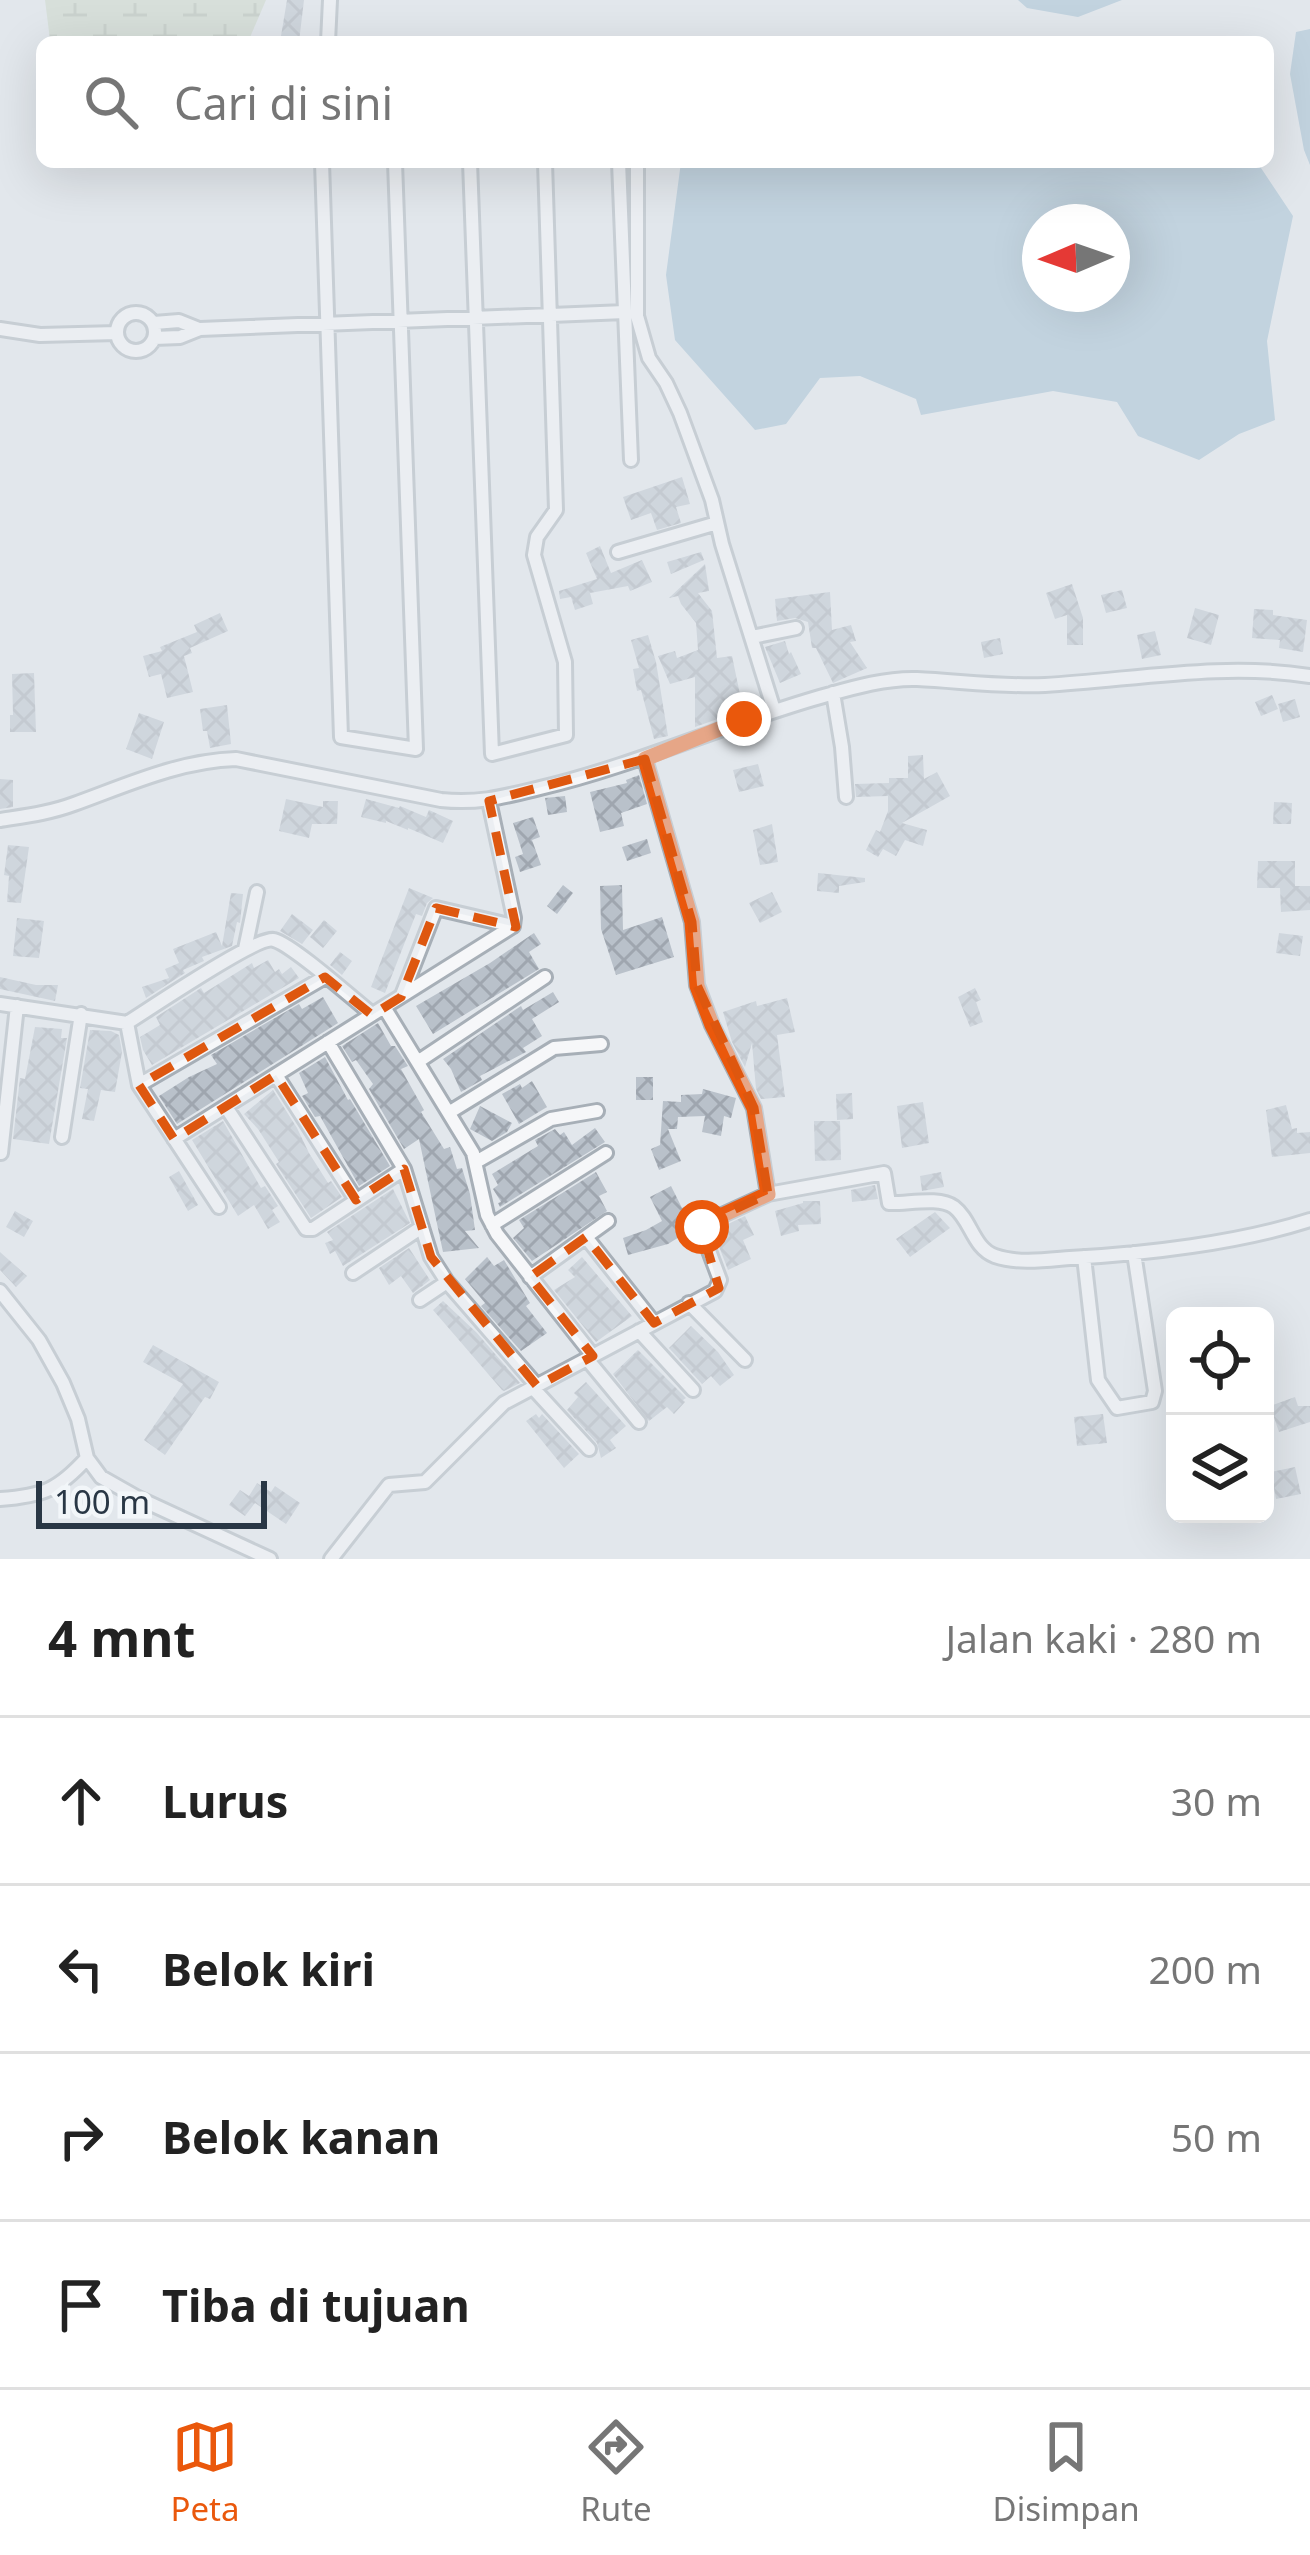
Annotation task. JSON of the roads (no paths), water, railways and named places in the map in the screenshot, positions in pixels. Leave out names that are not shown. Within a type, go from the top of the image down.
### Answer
[{"type":"street","points":[[328,36],[330,0]]},
{"type":"street","points":[[322,168],[341,737],[416,749],[395,168]]},
{"type":"street","points":[[470,168],[492,754],[566,735],[565,662],[534,555],[537,537],[556,510],[545,168]]},
{"type":"street","points":[[619,168],[631,460]]},
{"type":"street","points":[[637,168],[637,316],[649,358],[680,412],[712,500],[774,710]]},
{"type":"street","points":[[154,330],[147,316],[136,312],[119,322],[117,333],[130,350],[146,348],[154,330],[178,321],[200,329],[625,312]]},
{"type":"street","points":[[0,329],[40,335],[117,333]]},
{"type":"street","points":[[618,552],[717,523]]},
{"type":"street","points":[[752,637],[796,628]]},
{"type":"street","points":[[0,820],[69,806],[204,760],[255,761],[441,800],[489,801],[594,776],[774,710],[877,683],[916,679],[997,686],[1211,672],[1310,676]]},
{"type":"street","points":[[833,693],[846,797]]},
{"type":"street","points":[[645,759],[692,922],[697,986],[754,1108],[768,1194]]},
{"type":"street","points":[[489,801],[513,926]]},
{"type":"street","points":[[245,950],[257,892]]},
{"type":"street","points":[[401,997],[436,908],[513,926]]},
{"type":"street","points":[[174,1139],[513,926]]},
{"type":"street","points":[[0,1004],[127,1023],[245,950],[267,939],[276,940],[378,1011],[419,1061],[476,1162],[492,1225],[640,1422]]},
{"type":"street","points":[[139,1085],[325,976]]},
{"type":"street","points":[[419,1061],[545,977]]},
{"type":"street","points":[[1,1153],[17,1006]]},
{"type":"street","points":[[62,1137],[81,1014]]},
{"type":"street","points":[[127,1023],[139,1085],[219,1207]]},
{"type":"street","points":[[328,1042],[404,1169],[431,1257],[589,1449]]},
{"type":"street","points":[[450,1112],[554,1048],[601,1044]]},
{"type":"street","points":[[276,1075],[356,1200]]},
{"type":"street","points":[[226,1107],[306,1229],[313,1229],[404,1169]]},
{"type":"street","points":[[476,1162],[551,1119],[597,1111]]},
{"type":"street","points":[[492,1225],[605,1153]]},
{"type":"street","points":[[331,1559],[389,1485],[425,1482],[504,1403],[716,1291],[720,1284],[703,1224],[768,1194],[884,1173],[889,1203],[939,1202],[953,1207],[982,1249],[1027,1261],[1134,1253],[1276,1231],[1310,1220]]},
{"type":"street","points":[[530,1277],[608,1221]]},
{"type":"street","points":[[353,1273],[422,1227]]},
{"type":"street","points":[[586,1237],[654,1324]]},
{"type":"street","points":[[1084,1257],[1098,1380],[1117,1408],[1152,1402],[1155,1391],[1134,1253]]},
{"type":"street","points":[[420,1300],[448,1282]]},
{"type":"street","points":[[0,1291],[39,1340],[63,1383],[79,1419],[87,1458],[101,1478],[270,1559]]},
{"type":"street","points":[[689,1303],[745,1360]]},
{"type":"street","points":[[639,1331],[693,1390]]},
{"type":"street","points":[[0,1499],[49,1491],[64,1483],[87,1458]]},
{"type":"water","points":[[1018,0],[1122,0],[1078,17],[1027,8]]},
{"type":"water","points":[[1310,29],[1310,165],[1290,74],[1296,32]]},
{"type":"water","points":[[680,168],[1261,168],[1293,216],[1267,341],[1275,420],[1239,434],[1199,460],[1138,436],[1117,402],[1053,391],[921,415],[916,399],[860,376],[820,378],[786,424],[755,430],[675,340],[666,275]]}]
